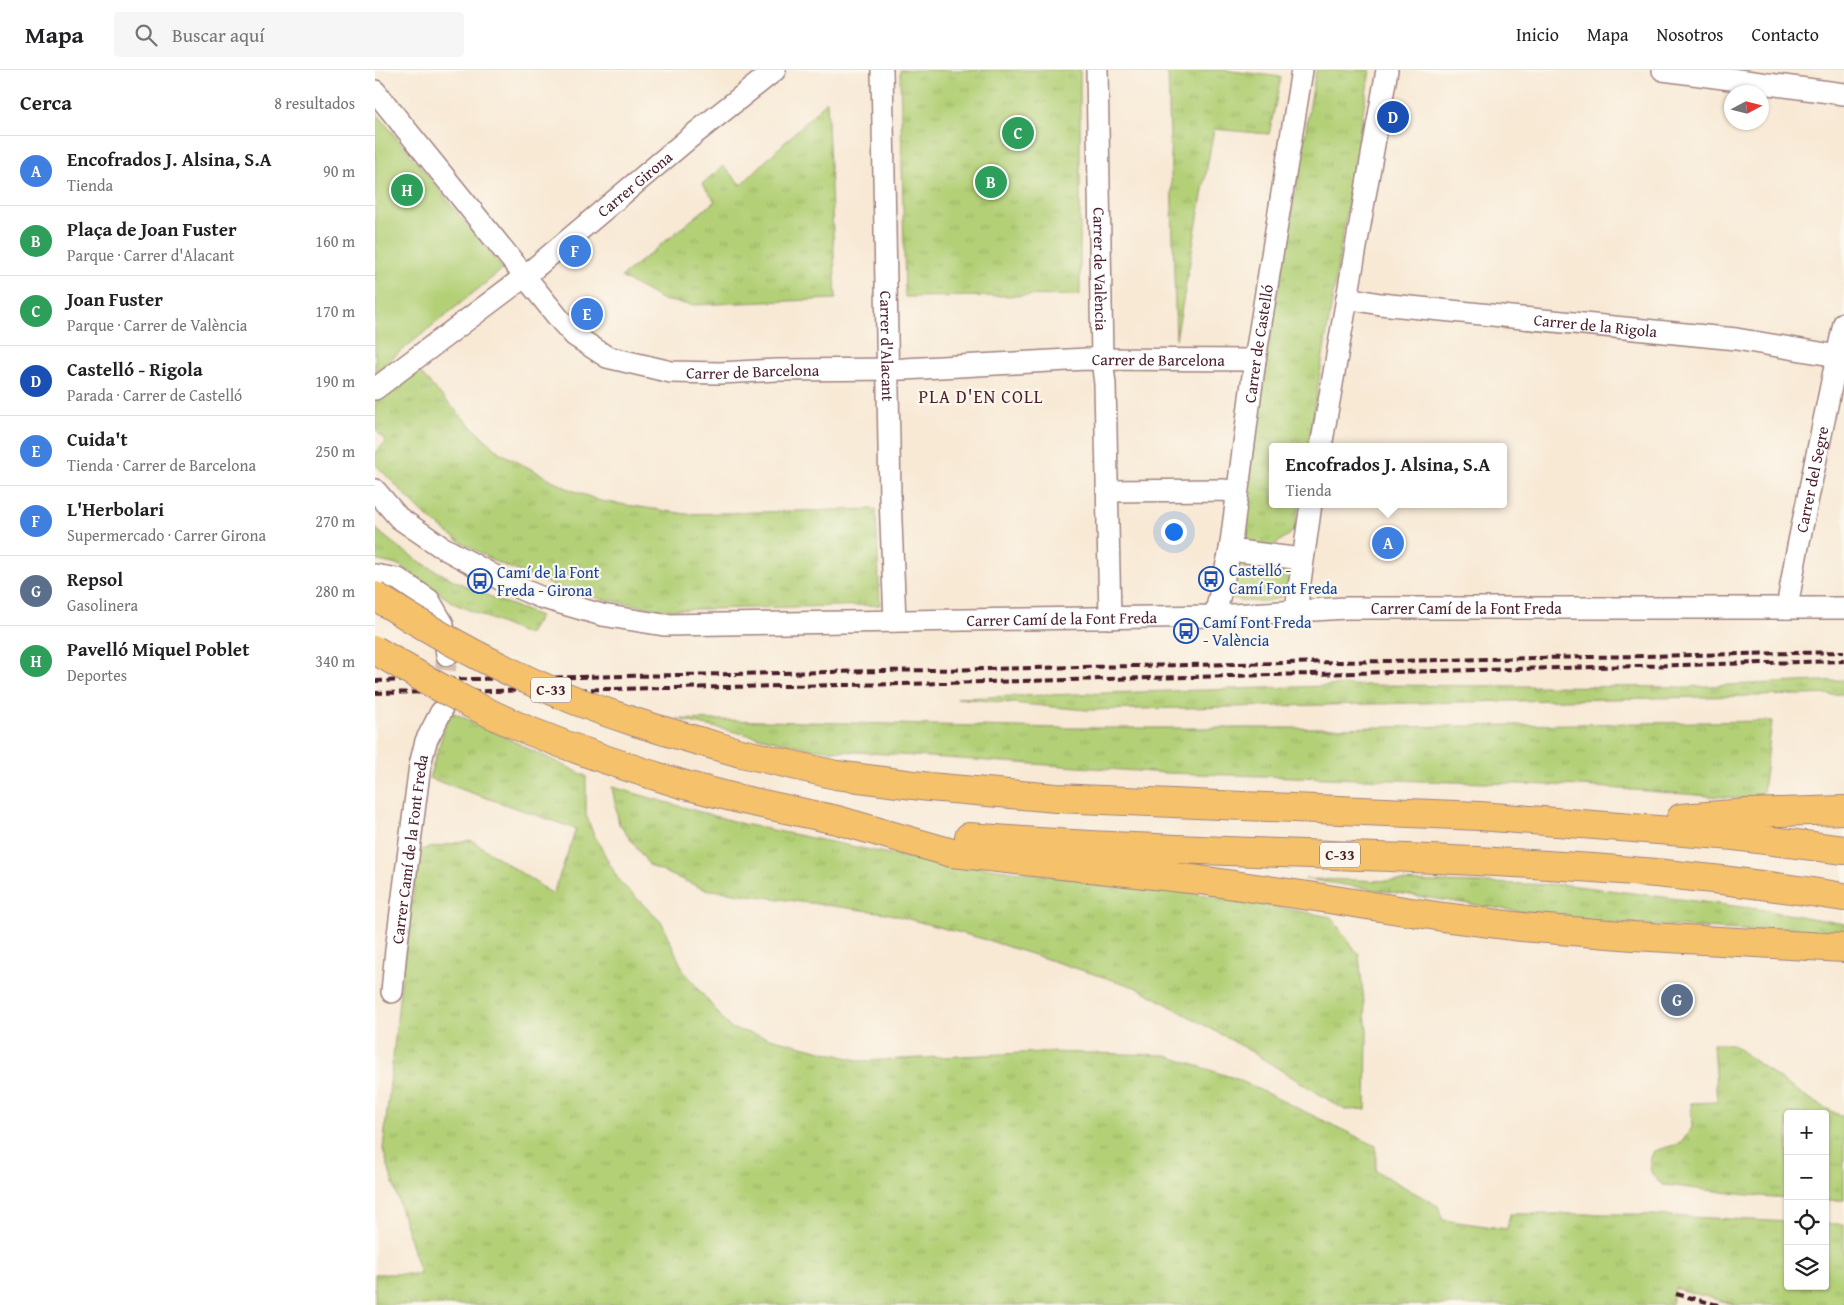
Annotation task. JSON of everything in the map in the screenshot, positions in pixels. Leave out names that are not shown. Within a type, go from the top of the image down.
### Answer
[{"type":"highway","name":"C-33","points":[[375,596],[434,631],[540,686],[633,722],[741,753],[836,775],[929,788],[1046,797],[1470,815],[1593,824],[1734,836],[1844,850]]},
{"type":"highway","name":"C-33","points":[[375,650],[460,698],[525,729],[615,764],[739,799],[837,820],[938,834],[1065,844],[1489,862],[1656,873],[1844,897]]},
{"type":"highway","points":[[1593,824],[1755,812],[1844,810]]},
{"type":"highway","points":[[837,820],[952,853],[1216,882],[1443,917],[1522,927],[1633,936],[1844,948]]},
{"type":"street","name":"Carrer Girona","points":[[375,389],[524,277],[688,139],[775,70]]},
{"type":"street","name":"Carrer d'Alacant","points":[[882,70],[890,498],[895,621]]},
{"type":"street","name":"Carrer de València","points":[[1097,70],[1102,359],[1105,384],[1110,618]]},
{"type":"street","name":"Carrer de Castelló","points":[[1215,616],[1230,550],[1255,360],[1302,70]]},
{"type":"street","points":[[1322,443],[1387,70]]},
{"type":"street","points":[[1663,70],[1844,94]]},
{"type":"street","name":"Carrer de Barcelona","points":[[375,91],[524,277],[575,336],[607,356],[671,372],[720,373],[777,370],[889,370],[1102,359],[1255,360]]},
{"type":"street","name":"Carrer de la Rigola","points":[[1347,298],[1380,304],[1736,339],[1841,356]]},
{"type":"street","name":"Carrer del Segre","points":[[1787,608],[1801,528],[1841,356],[1844,323]]},
{"type":"street","name":"Carrer Camí de la Font Freda","points":[[375,490],[399,518],[440,546],[509,584],[540,597],[602,615],[664,625],[1215,616],[1346,608],[1844,608]]},
{"type":"street","points":[[1107,491],[1223,490],[1237,492]]},
{"type":"street","points":[[1296,610],[1310,508]]},
{"type":"street","points":[[1230,550],[1302,559]]},
{"type":"street","points":[[375,575],[397,579],[429,600],[443,624],[447,654]]},
{"type":"street","name":"Carrer Camí de la Font Freda","points":[[392,992],[420,765],[426,741],[441,712]]},
{"type":"green space","points":[[900,70],[1080,70],[1080,295],[905,297]]},
{"type":"green space","points":[[1168,70],[1223,70],[1281,77],[1269,134],[1214,129],[1176,339]]},
{"type":"green space","points":[[1316,70],[1370,70],[1309,443],[1269,443],[1269,508],[1298,508],[1294,531],[1273,546],[1252,544],[1238,526]]},
{"type":"green space","points":[[827,101],[836,299],[691,305],[663,300],[621,277],[715,201],[702,184],[723,166],[741,185]]},
{"type":"green space","points":[[375,111],[503,269],[375,372]]},
{"type":"green space","points":[[417,370],[499,452],[567,488],[600,501],[686,514],[876,509],[880,605],[663,610],[602,599],[557,587],[496,562],[456,539],[424,514],[375,464],[375,452],[386,442],[375,428],[375,401]]},
{"type":"green space","points":[[375,528],[412,557],[453,580],[540,616],[528,635],[453,603],[401,566],[375,560]]},
{"type":"green space","points":[[1237,561],[1251,561],[1281,568],[1289,579],[1283,596],[1255,602],[1227,596]]},
{"type":"green space","points":[[1844,680],[1844,694],[1087,710],[957,698],[1355,685],[1683,687]]},
{"type":"green space","points":[[450,711],[586,776],[586,815],[593,833],[619,881],[662,923],[683,970],[730,1028],[861,1061],[1044,1052],[1164,1055],[1237,1079],[1376,1146],[1376,1171],[1438,1206],[1443,1220],[1507,1229],[1510,1214],[1632,1214],[1784,1222],[1784,1290],[1829,1290],[1829,1224],[1844,1224],[1844,1305],[1736,1305],[1675,1288],[1671,1305],[375,1305],[375,1274],[420,1274],[383,1149],[400,992],[419,850],[471,840],[553,894],[576,829],[429,778]]},
{"type":"green space","points":[[677,719],[1059,728],[1322,728],[1772,721],[1762,800],[1583,786],[1167,773],[812,749]]},
{"type":"green space","points":[[612,787],[743,824],[909,858],[1222,897],[1331,917],[1359,955],[1367,1031],[1366,1109],[1345,1110],[1247,1049],[1138,988],[987,940],[886,913],[704,889],[650,866],[619,824]]},
{"type":"green space","points":[[1305,879],[1569,885],[1765,910],[1844,924],[1844,936],[1582,921]]},
{"type":"green space","points":[[1713,1044],[1732,1044],[1786,1084],[1825,1108],[1844,1117],[1844,1200],[1829,1200],[1829,1110],[1784,1110],[1784,1198],[1664,1185],[1655,1179],[1650,1166],[1654,1151],[1681,1143],[1692,1128],[1691,1103],[1717,1102]]},
{"type":"tunnel","points":[[442,702],[447,655]]},
{"type":"railway","points":[[375,681],[1844,652]]},
{"type":"railway","points":[[375,693],[903,684],[1844,661]]},
{"type":"railway","points":[[1676,1294],[1718,1305]]},
{"type":"place","name":"Castelló - Rigola","points":[[1393,117]]},
{"type":"place","name":"Joan Fuster","points":[[1018,133]]},
{"type":"place","name":"Plaça de Joan Fuster","points":[[991,182]]},
{"type":"place","name":"Pavelló Miquel Poblet","points":[[407,190]]},
{"type":"place","name":"L'Herbolari","points":[[575,251]]},
{"type":"place","name":"Cuida't","points":[[587,314]]},
{"type":"place","name":"Encofrados J. Alsina, S.A","points":[[1388,543]]},
{"type":"place","name":"Castelló - Camí Font Freda","points":[[1211,579]]},
{"type":"place","name":"Camí de la Font Freda - Girona","points":[[480,581]]},
{"type":"place","name":"Camí Font Freda - València","points":[[1186,631]]},
{"type":"place","name":"Repsol","points":[[1677,1000]]},
{"type":"district","name":"PLA D'EN COLL","points":[[981,397]]}]
